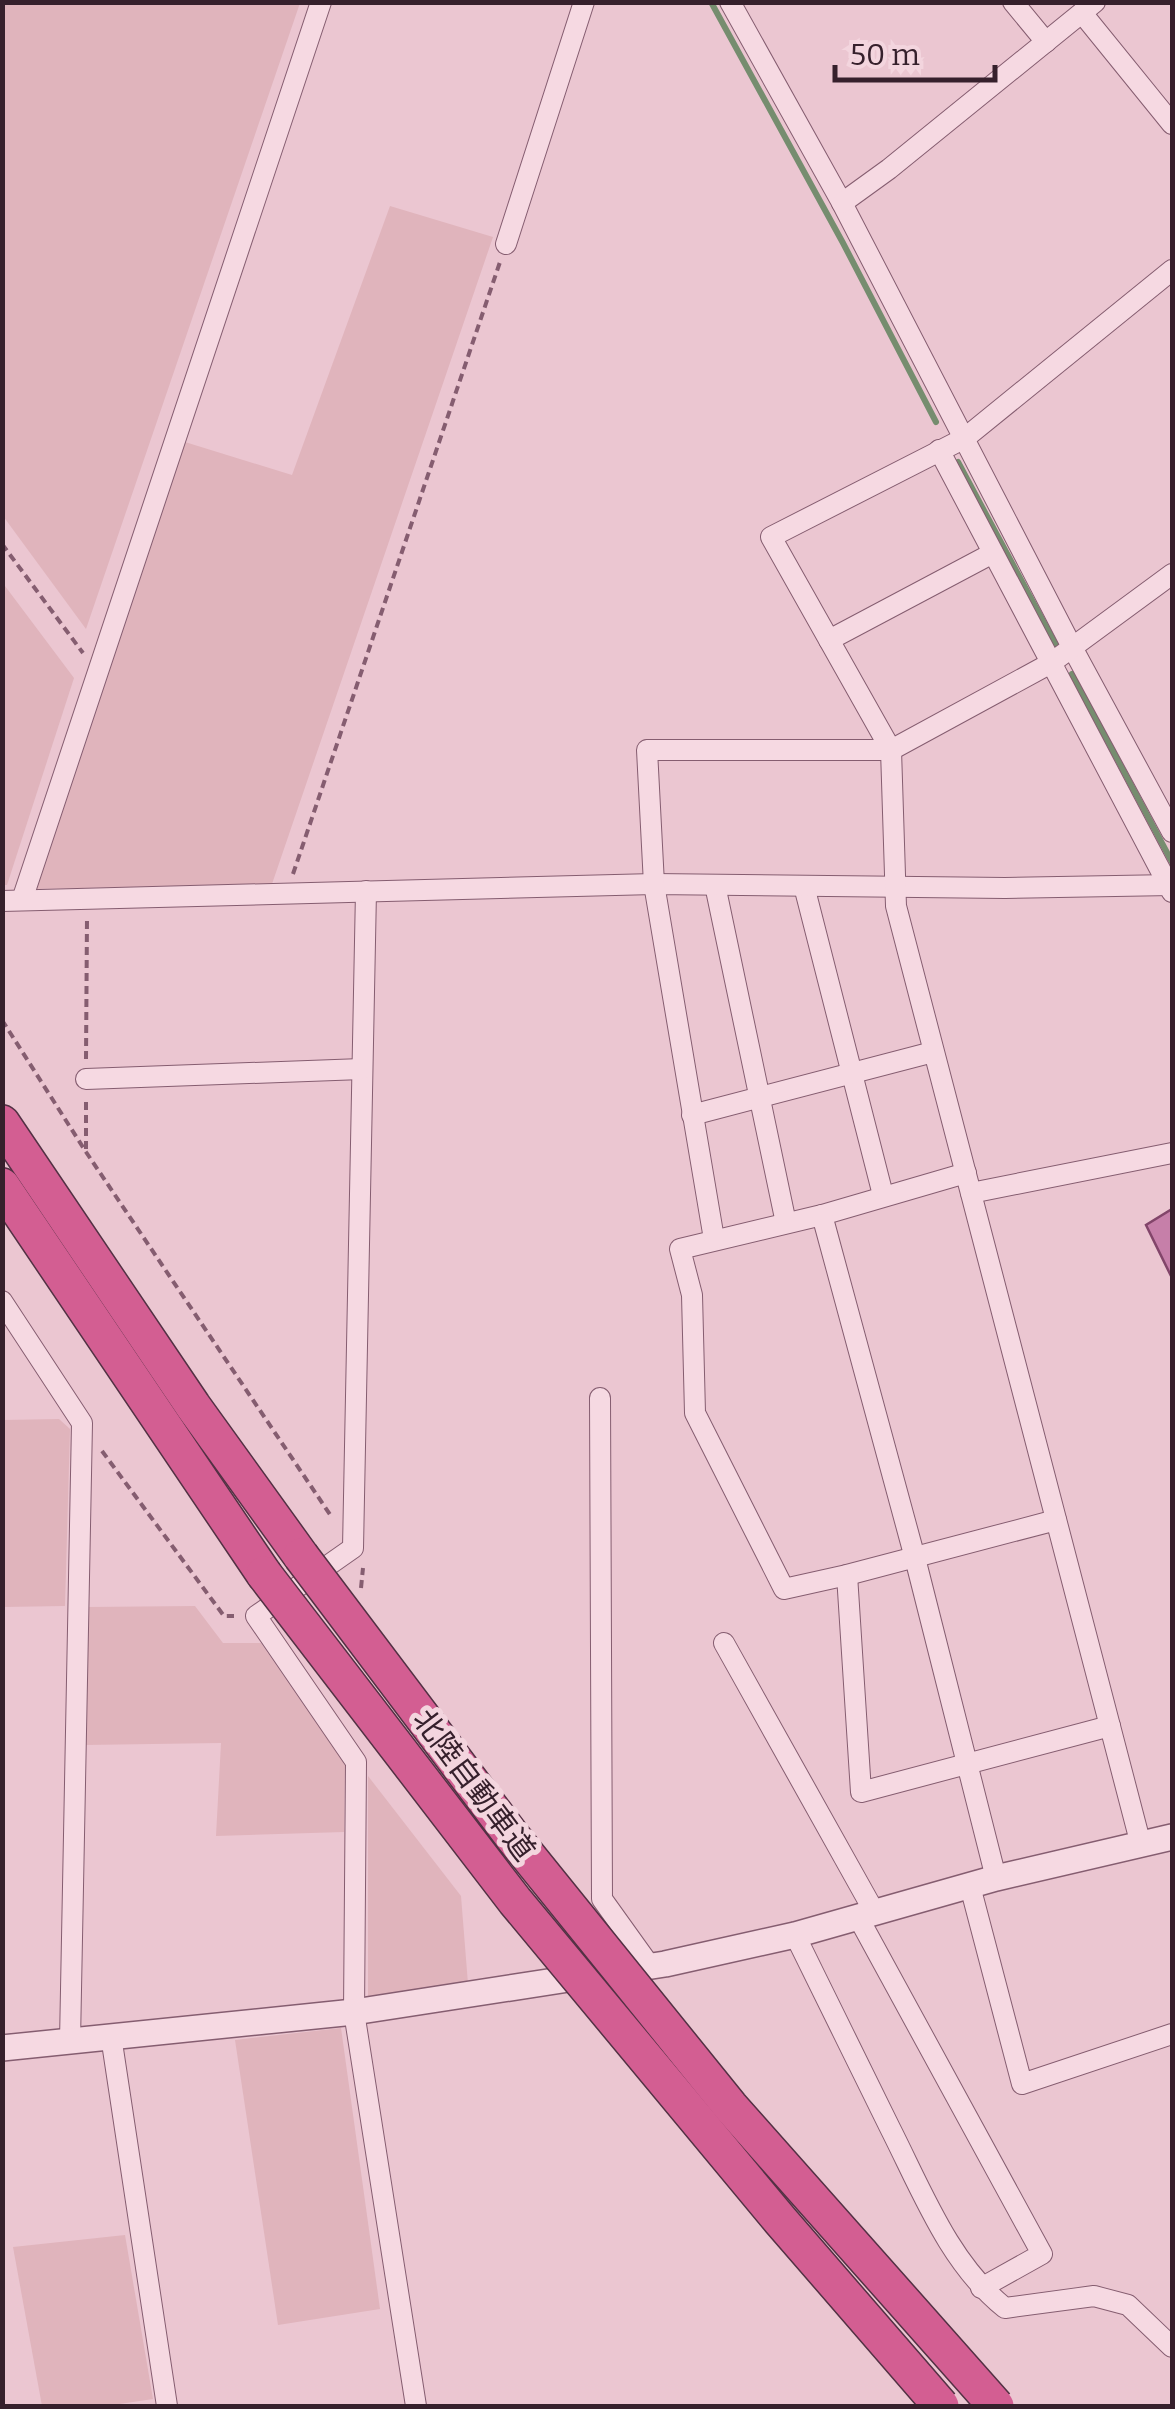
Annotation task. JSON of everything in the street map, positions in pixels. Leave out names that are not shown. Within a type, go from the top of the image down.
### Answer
[{"type":"highway","name":"北陸自動車道","points":[[2,1123],[192,1406],[512,1836],[730,2106],[996,2406]]},
{"type":"highway","name":"北陸自動車道","points":[[2,1186],[264,1574],[515,1901],[780,2220],[941,2406]]},
{"type":"street","points":[[321,2],[98,673],[12,901],[654,884],[1172,888],[938,450]]},
{"type":"street","points":[[506,244],[584,2]]},
{"type":"street","points":[[730,2],[842,203],[1073,650],[1172,832]]},
{"type":"street","points":[[1013,2],[1046,42]]},
{"type":"street","points":[[842,203],[1089,8],[1172,124]]},
{"type":"street","points":[[1141,1845],[896,906],[891,750],[771,537],[965,438],[1172,270]]},
{"type":"street","points":[[829,640],[993,553]]},
{"type":"street","points":[[714,1239],[654,884],[647,750],[891,750],[1073,650],[1172,574]]},
{"type":"street","points":[[715,885],[786,1223]]},
{"type":"street","points":[[804,886],[884,1196]]},
{"type":"street","points":[[366,892],[358,1558],[256,1616],[356,1762],[354,2012],[416,2406]]},
{"type":"street","points":[[692,1114],[933,1052]]},
{"type":"street","points":[[86,1079],[362,1069]]},
{"type":"street","points":[[1056,1520],[784,1588],[695,1413],[692,1295],[680,1248],[822,1215],[884,1196],[1172,1153]]},
{"type":"street","points":[[822,1215],[996,1878]]},
{"type":"street","points":[[2,1301],[82,1423],[70,2041]]},
{"type":"street","points":[[600,1398],[602,1899],[650,1966]]},
{"type":"street","points":[[847,1575],[862,1792],[1110,1726]]},
{"type":"street","points":[[724,1643],[1042,2254],[981,2288]]},
{"type":"street","points":[[2,2048],[354,2012],[650,1966],[795,1935],[996,1878],[1172,1838]]},
{"type":"street","points":[[970,1886],[1022,2084],[1172,2034]]},
{"type":"street","points":[[795,1935],[921,2190],[956,2255],[981,2288],[1005,2308],[1094,2296],[1128,2305],[1172,2347]]},
{"type":"street","points":[[112,2036],[167,2406]]},
{"type":"path","points":[[286,893],[506,244]]},
{"type":"path","points":[[2,544],[98,673]]},
{"type":"path","points":[[86,1152],[87,898]]},
{"type":"path","points":[[2,1020],[358,1558],[363,1586],[353,1594]]},
{"type":"path","points":[[82,1423],[224,1616],[256,1616]]},
{"type":"shaded area","points":[[2,3],[300,3],[86,629],[3,516]]},
{"type":"shaded area","points":[[390,206],[493,237],[272,884],[35,889],[185,442],[292,475]]},
{"type":"shaded area","points":[[2,582],[74,678],[7,885],[3,885]]},
{"type":"shaded area","points":[[59,1419],[70,1429],[65,1606],[3,1607],[3,1420]]},
{"type":"shaded area","points":[[195,1606],[223,1643],[261,1643],[345,1765],[344,1832],[216,1836],[221,1743],[84,1745],[87,1607]]},
{"type":"shaded area","points":[[368,1776],[461,1896],[468,1984],[368,1996]]},
{"type":"shaded area","points":[[341,2028],[380,2309],[278,2325],[235,2040]]},
{"type":"shaded area","points":[[125,2235],[153,2399],[106,2406],[42,2406],[13,2247]]},
{"type":"building","points":[[1172,1209],[1172,1278],[1146,1225]]},
{"type":"waterway","points":[[711,2],[936,422]]},
{"type":"waterway","points":[[958,462],[1057,647]]},
{"type":"waterway","points":[[1072,674],[1172,862]]}]
